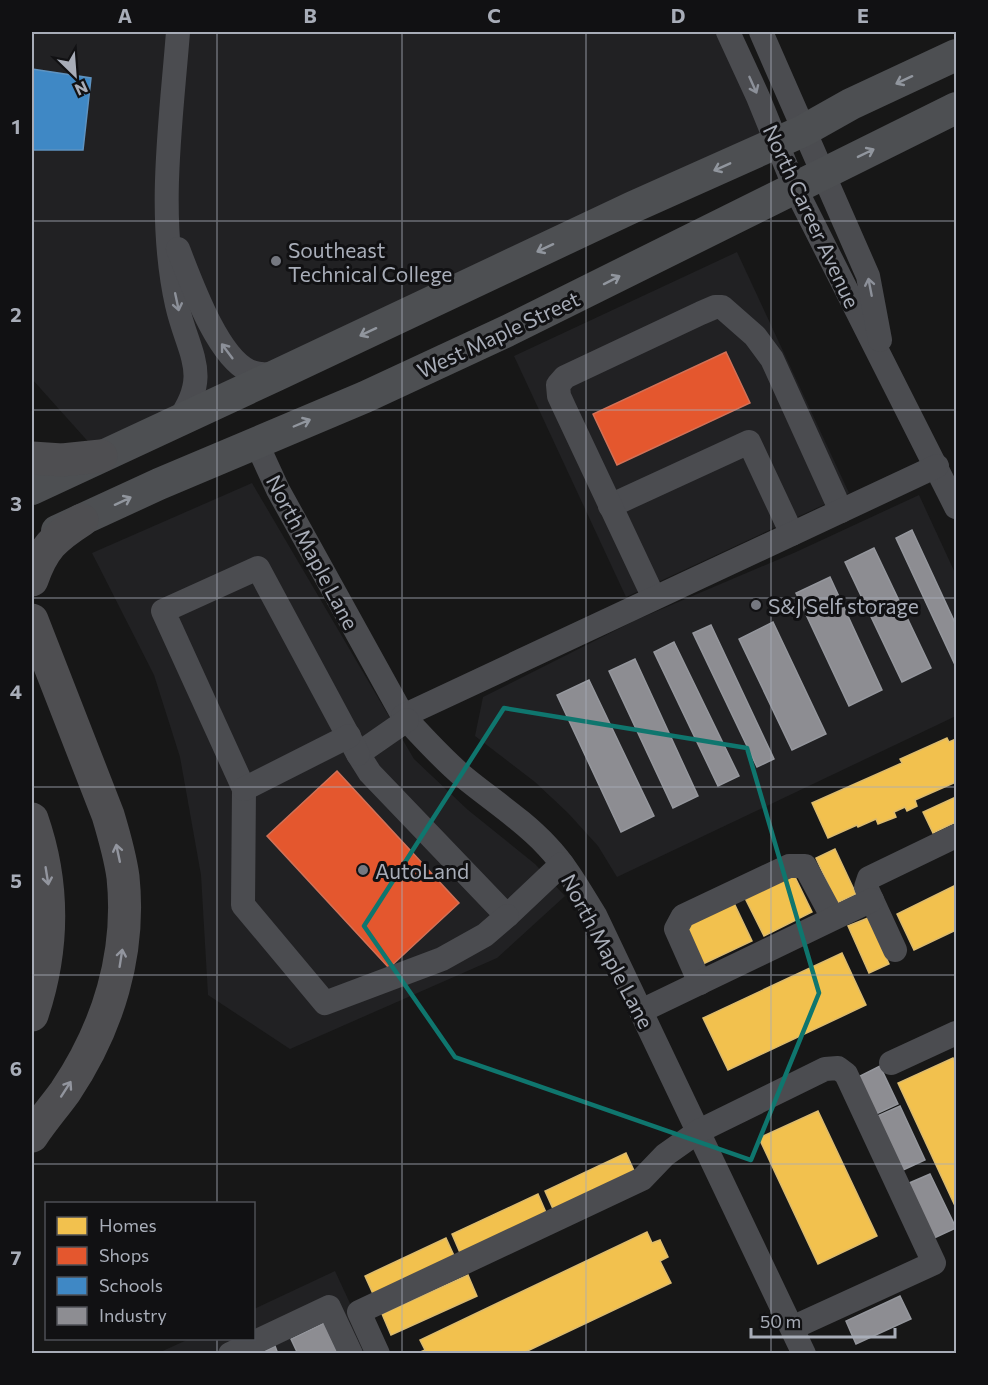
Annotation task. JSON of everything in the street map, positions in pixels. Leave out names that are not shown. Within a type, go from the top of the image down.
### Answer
[{"type":"highway","points":[[32,458],[62,460],[101,456]]},
{"type":"highway","points":[[32,580],[45,551],[57,537],[82,520]]},
{"type":"highway","points":[[32,620],[94,781]]},
{"type":"highway","points":[[32,646],[108,815],[123,875],[125,919],[119,969],[110,1004],[88,1053],[65,1092],[32,1136]]},
{"type":"highway","points":[[32,819],[47,875],[50,911],[49,946],[42,982],[32,1015]]},
{"type":"main road","points":[[32,489],[633,207],[803,130],[851,104],[957,55]]},
{"type":"main road","name":"West Maple Street","points":[[32,543],[256,442],[365,397],[496,336],[957,108]]},
{"type":"street","points":[[178,32],[167,177],[168,224],[177,306],[196,369],[195,386],[189,405],[178,422]]},
{"type":"street","name":"North Career Avenue","points":[[728,32],[758,97],[795,188],[957,507]]},
{"type":"street","name":"North Career Avenue","points":[[761,32],[868,276],[885,366]]},
{"type":"street","points":[[168,224],[191,282],[226,351],[237,363],[251,372],[277,375]]},
{"type":"street","points":[[654,598],[559,396],[558,385],[565,377],[714,307],[722,308],[755,336],[772,359],[842,511]]},
{"type":"street","name":"North Maple Lane","points":[[256,442],[278,490],[405,718],[430,747],[465,778],[518,819],[547,846],[571,874],[595,915],[804,1353]]},
{"type":"street","points":[[610,506],[749,442],[792,534]]},
{"type":"street","points":[[244,789],[353,745],[654,598],[937,466]]},
{"type":"street","points":[[507,916],[370,773],[258,568],[163,611],[244,789],[243,905],[325,1002],[442,959],[485,935],[507,916],[562,864]]},
{"type":"street","points":[[895,950],[866,887],[869,878],[957,836]]},
{"type":"street","points":[[700,983],[676,929],[683,916],[789,866],[805,866],[833,918]]},
{"type":"street","points":[[641,1011],[872,900]]},
{"type":"street","points":[[891,1063],[957,1033]]},
{"type":"street","points":[[378,1353],[359,1312],[642,1179],[665,1155],[699,1131],[825,1069],[838,1068],[846,1074],[934,1263],[792,1328]]},
{"type":"street","points":[[230,1353],[329,1307],[351,1353]]},
{"type":"highlighted area","points":[[504,708],[747,748],[819,993],[751,1160],[455,1057],[364,926]]},
{"type":"shaded area","name":"Southeast Technical College","points":[[32,32],[724,32],[775,143],[101,456],[32,379]]},
{"type":"shaded area","points":[[737,252],[849,493],[626,597],[514,356]]},
{"type":"shaded area","points":[[252,483],[414,759],[468,810],[535,864],[565,896],[497,958],[290,1049],[208,995],[201,875],[180,757],[154,675],[92,553]]},
{"type":"shaded area","points":[[919,495],[956,575],[956,716],[617,877],[598,846],[568,813],[535,782],[475,736],[483,697],[636,620],[796,552]]},
{"type":"shaded area","points":[[335,1271],[373,1353],[156,1354],[187,1340],[255,1340],[255,1309]]},
{"type":"building: Homes","points":[[947,738],[949,742],[956,739],[956,782],[915,800],[917,806],[907,811],[905,807],[894,812],[896,817],[878,824],[876,819],[828,838],[812,803],[902,763],[900,759]]},
{"type":"building: Homes","points":[[956,797],[956,822],[933,833],[923,812]]},
{"type":"building: Homes","points":[[835,849],[856,894],[837,903],[816,858]]},
{"type":"building: Homes","points":[[794,875],[812,912],[764,936],[745,898]]},
{"type":"building: Homes","points":[[956,885],[956,930],[914,950],[897,914]]},
{"type":"building: Homes","points":[[734,903],[752,941],[703,964],[686,926]]},
{"type":"building: Homes","points":[[868,918],[889,964],[869,973],[848,926]]},
{"type":"building: Homes","points":[[842,953],[866,1005],[728,1070],[703,1018]]},
{"type":"building: Homes","points":[[953,1058],[956,1065],[956,1208],[898,1083]]},
{"type":"building: Homes","points":[[818,1111],[877,1236],[818,1264],[759,1138]]},
{"type":"building: Homes","points":[[626,1153],[635,1173],[554,1211],[545,1191]]},
{"type":"building: Homes","points":[[538,1194],[547,1215],[461,1255],[452,1234]]},
{"type":"building: Homes","points":[[647,1232],[652,1243],[660,1240],[668,1257],[660,1261],[671,1283],[521,1354],[416,1354],[425,1350],[420,1340]]},
{"type":"building: Homes","points":[[446,1238],[455,1258],[374,1296],[365,1276]]},
{"type":"building: Homes","points":[[468,1275],[477,1296],[391,1335],[382,1314]]},
{"type":"building: Shops","points":[[726,352],[750,403],[617,465],[593,414]]},
{"type":"building: Shops","name":"AutoLand","points":[[337,771],[459,903],[389,968],[267,836]]},
{"type":"building: Schools","points":[[32,69],[91,78],[83,150],[32,150]]},
{"type":"building: Industry","points":[[912,530],[956,625],[956,667],[896,538]]},
{"type":"building: Industry","points":[[874,548],[931,668],[902,682],[845,562]]},
{"type":"building: Industry","points":[[830,577],[882,690],[849,706],[796,593]]},
{"type":"building: Industry","points":[[773,622],[826,734],[792,750],[739,639]]},
{"type":"building: Industry","points":[[711,625],[774,759],[757,767],[693,633]]},
{"type":"building: Industry","points":[[674,642],[739,776],[718,786],[654,652]]},
{"type":"building: Industry","points":[[635,659],[698,796],[673,808],[609,671]]},
{"type":"building: Industry","points":[[589,680],[654,816],[621,832],[557,695]]},
{"type":"building: Industry","points":[[880,1066],[898,1104],[876,1114],[858,1077]]},
{"type":"building: Industry","points":[[900,1106],[925,1160],[901,1171],[875,1117]]},
{"type":"building: Industry","points":[[930,1174],[956,1228],[932,1239],[907,1184]]},
{"type":"building: Industry","points":[[900,1296],[911,1319],[856,1344],[846,1321]]},
{"type":"building: Industry","points":[[324,1323],[338,1354],[298,1354],[291,1339]]},
{"type":"building: Industry","points":[[275,1346],[278,1354],[259,1354]]},
{"type":"place","name":"Southeast Technical College","points":[[276,261]]},
{"type":"place","name":"S&J Self storage","points":[[756,605]]},
{"type":"place","name":"AutoLand","points":[[363,870]]}]
